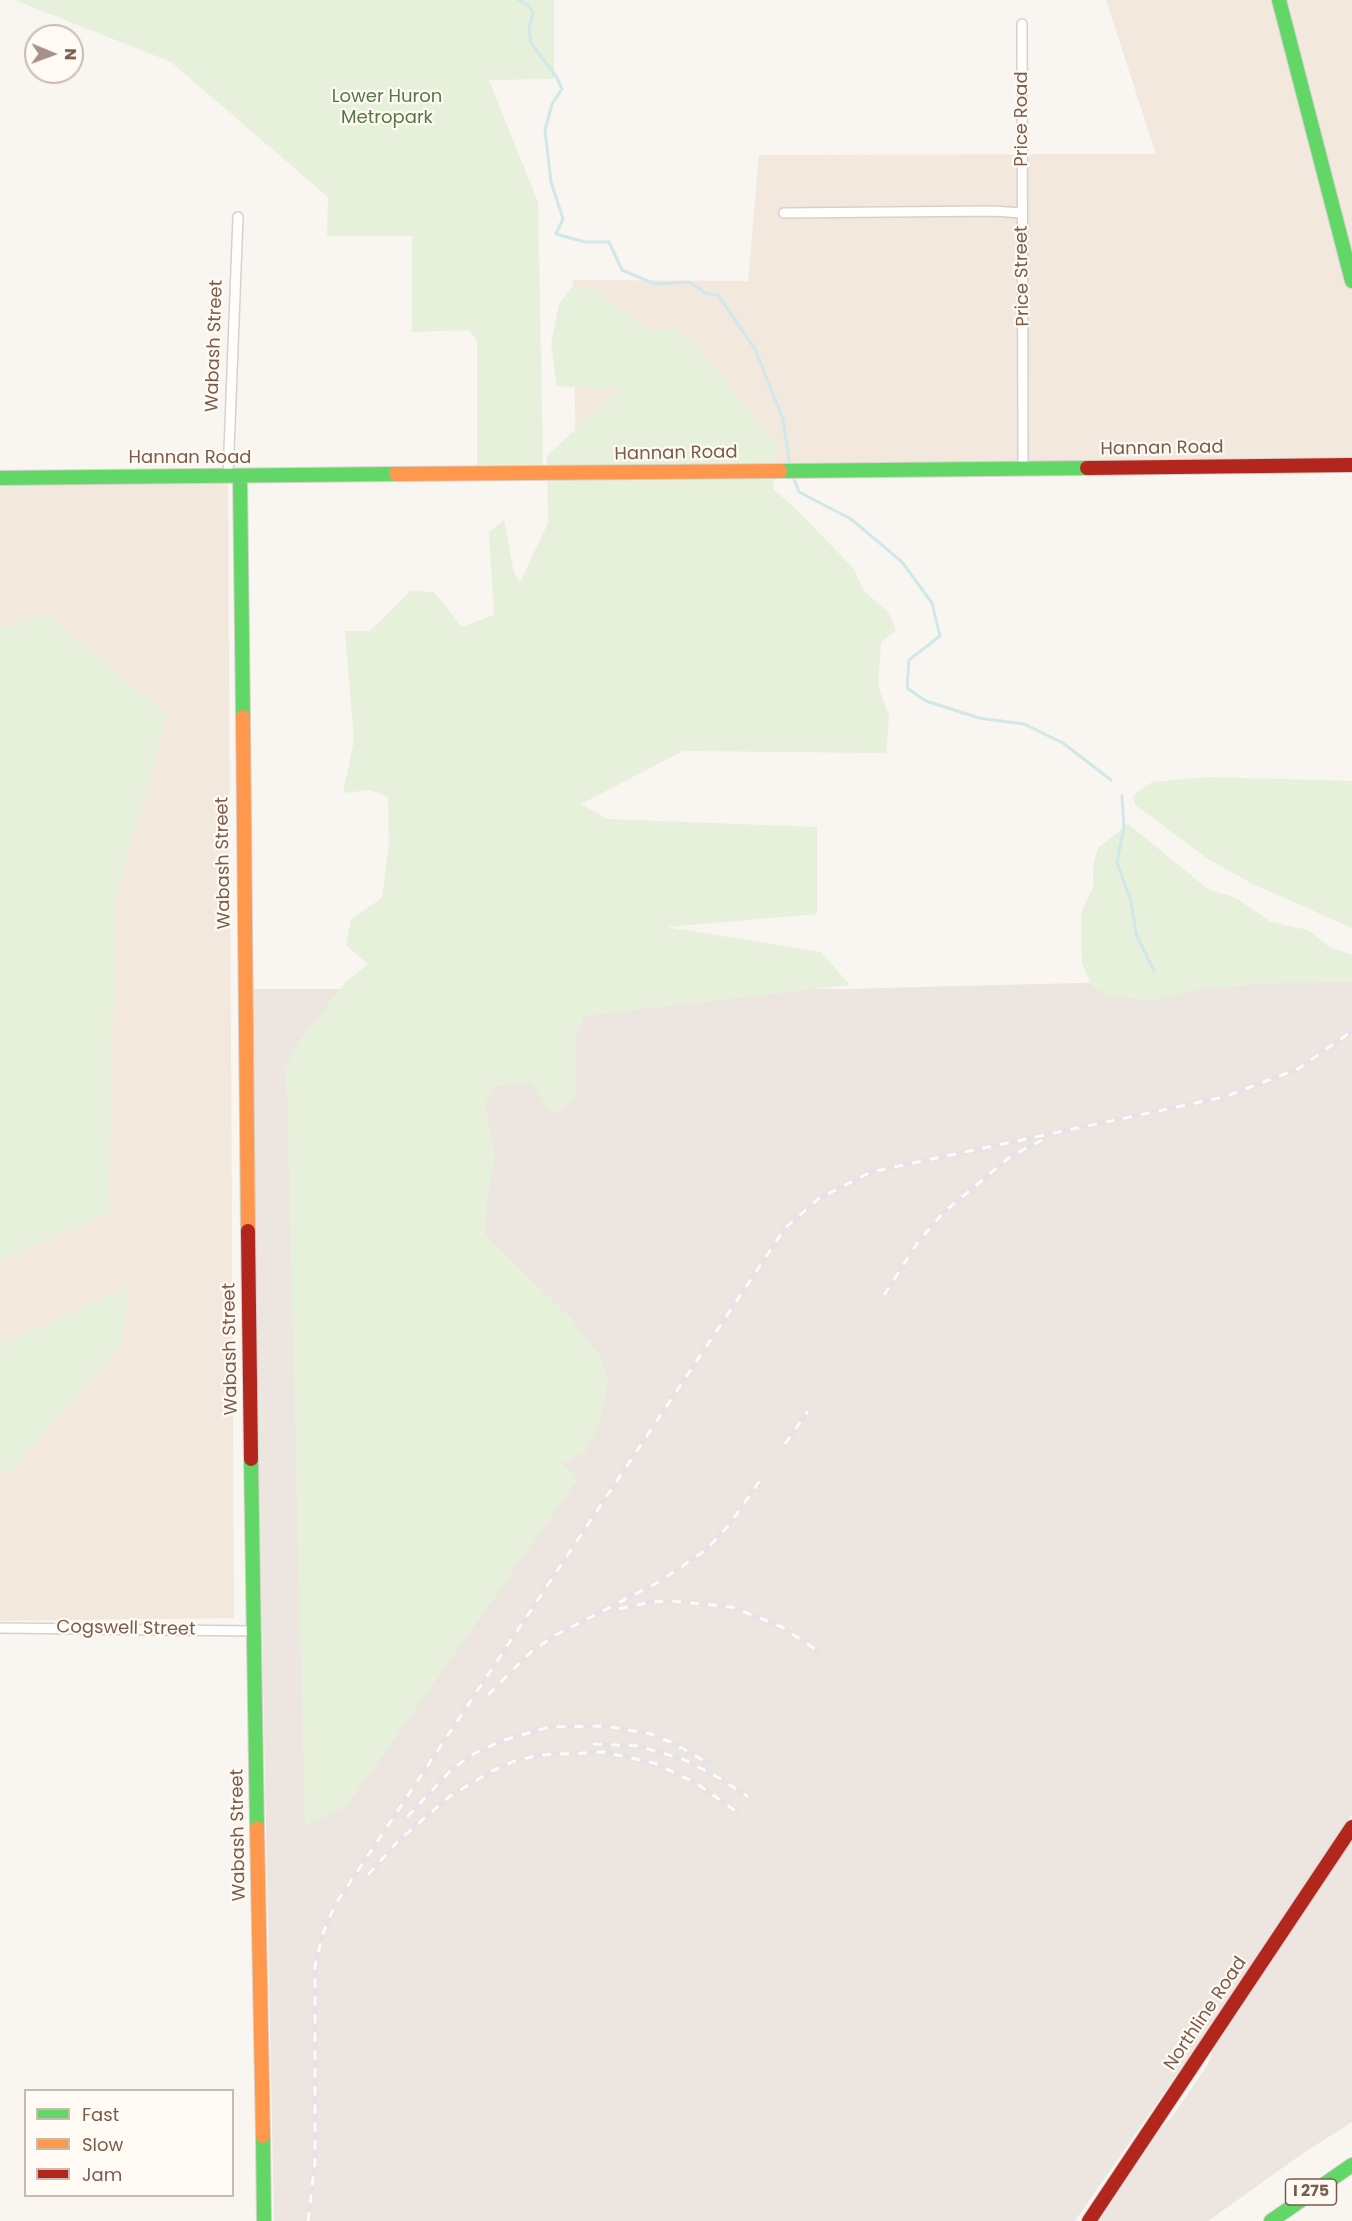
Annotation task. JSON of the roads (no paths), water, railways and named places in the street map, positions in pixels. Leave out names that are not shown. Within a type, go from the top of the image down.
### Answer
[{"type":"main road","points":[[1279,0],[1352,280]]},
{"type":"main road","name":"Hannan Road","points":[[0,478],[1352,465]]},
{"type":"main road","name":"Wabash Street","points":[[234,476],[264,2221]]},
{"type":"main road","name":"Northline Road","points":[[1089,2221],[1352,1827]]},
{"type":"main road","name":"I 275","points":[[1271,2221],[1352,2165]]},
{"type":"street","name":"Price Road","points":[[1022,24],[1022,213]]},
{"type":"street","name":"Price Street","points":[[783,213],[993,211],[1022,213],[1023,468]]},
{"type":"street","name":"Wabash Street","points":[[234,476],[238,217]]},
{"type":"street","name":"Cogswell Street","points":[[0,1628],[253,1631]]},
{"type":"waterway","points":[[519,0],[528,5],[533,13],[529,29],[531,43],[557,78],[562,89],[552,104],[545,130],[551,182],[563,219],[556,234],[585,242],[609,242],[622,270],[655,284],[690,282],[705,293],[718,295],[755,349],[783,419],[790,467]]},
{"type":"waterway","points":[[793,476],[799,492],[851,519],[902,562],[932,603],[940,636],[909,660],[907,688],[926,701],[979,718],[1024,724],[1063,743],[1111,780]]},
{"type":"waterway","points":[[1122,796],[1124,827],[1117,862],[1131,902],[1136,934],[1154,971]]},
{"type":"railway","points":[[308,2221],[315,2162],[315,1966],[323,1933],[335,1905],[785,1228],[818,1199],[871,1172],[1224,1097],[1298,1069],[1352,1031]]},
{"type":"railway","points":[[884,1295],[918,1242],[943,1213],[1011,1156],[1042,1140]]},
{"type":"railway","points":[[785,1444],[808,1411]]},
{"type":"railway","points":[[488,1695],[533,1650],[556,1635],[657,1583],[706,1550],[729,1525],[761,1479]]},
{"type":"railway","points":[[619,1609],[651,1602],[672,1601],[732,1607],[782,1627],[818,1651]]},
{"type":"railway","points":[[407,1817],[452,1769],[475,1753],[501,1741],[549,1727],[605,1726],[651,1734],[671,1742],[710,1764]]},
{"type":"railway","points":[[593,1744],[638,1746],[683,1759],[723,1780],[748,1797]]},
{"type":"railway","points":[[368,1875],[399,1840],[450,1796],[494,1770],[515,1761],[540,1755],[604,1752],[654,1763],[696,1783],[737,1812]]},
{"type":"park label","name":"Lower Huron Metropark","points":[[387,107]]}]
